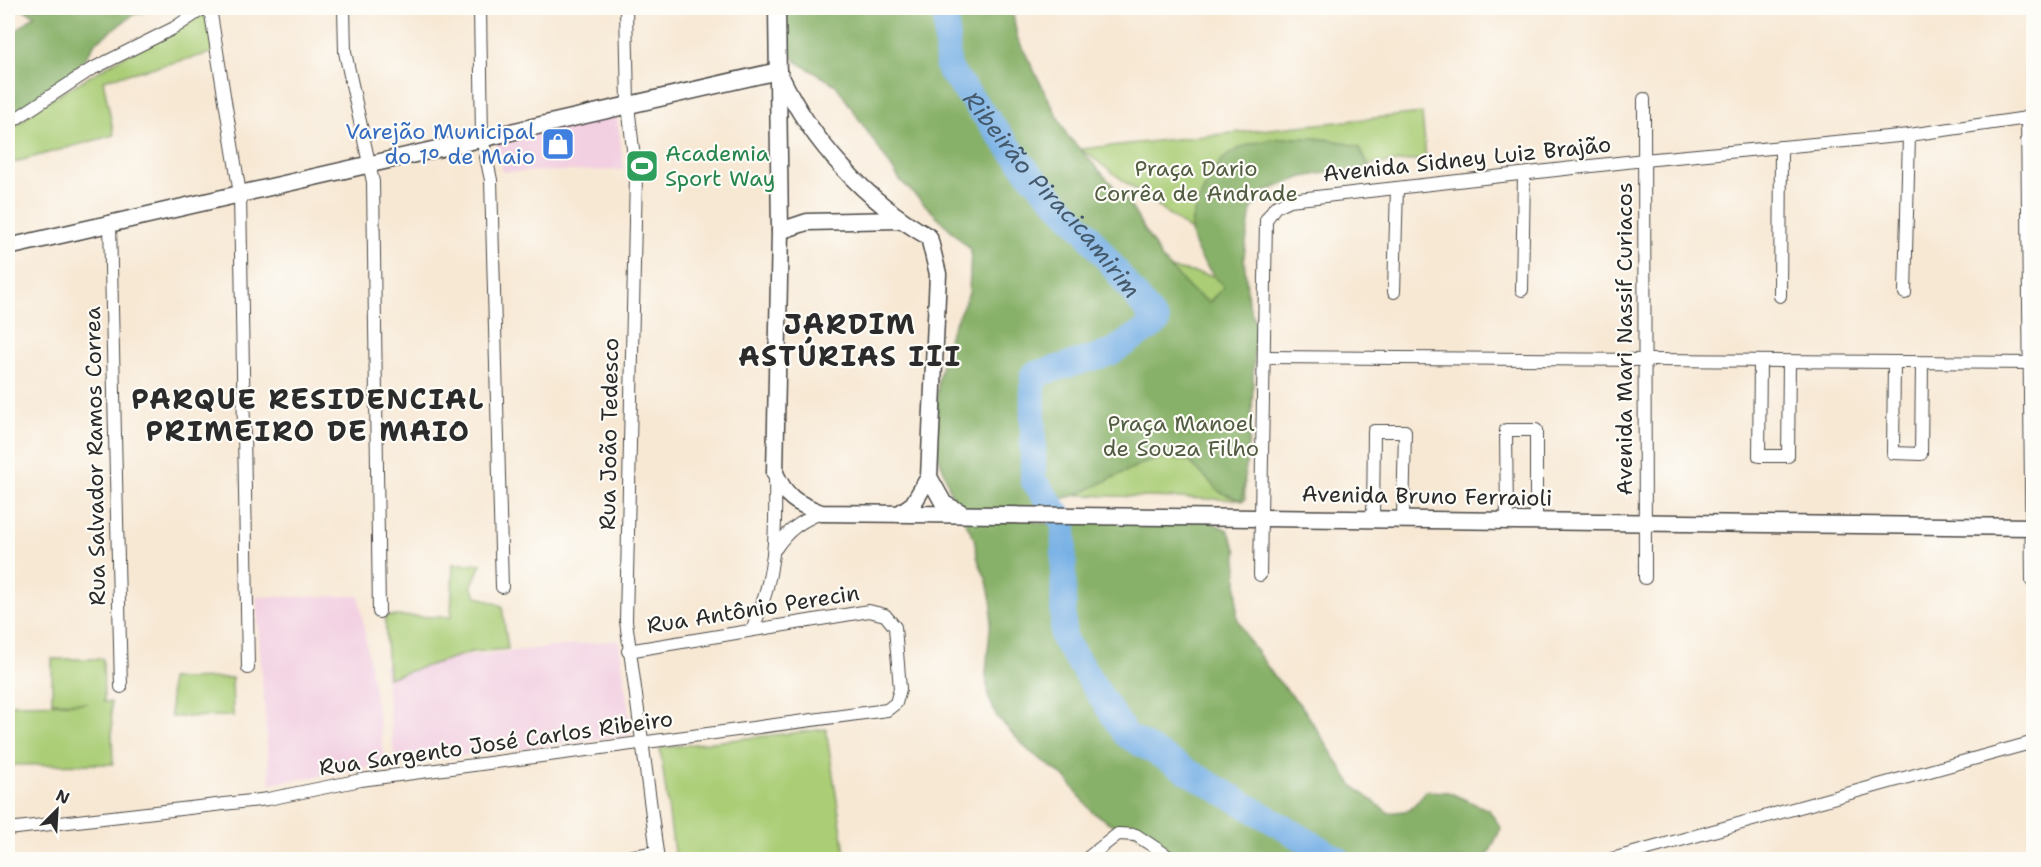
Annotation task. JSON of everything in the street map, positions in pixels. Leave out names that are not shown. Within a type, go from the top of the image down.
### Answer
[{"type":"street","points":[[8,124],[90,70],[174,28],[204,8]]},
{"type":"street","points":[[210,8],[240,194],[248,668]]},
{"type":"street","points":[[344,8],[345,52],[373,182],[380,612]]},
{"type":"street","points":[[480,8],[482,138],[491,180],[502,587]]},
{"type":"street","name":"Rua João Tedesco","points":[[626,8],[628,105],[636,176],[628,651],[643,743],[657,856]]},
{"type":"street","points":[[753,628],[764,604],[776,549],[775,473],[780,231],[777,8]]},
{"type":"street","points":[[8,247],[778,71]]},
{"type":"street","points":[[778,71],[796,108],[843,168],[899,220],[929,237],[938,274],[929,477],[913,504],[899,514]]},
{"type":"street","name":"Avenida Mari Nassif Curiacos","points":[[1644,99],[1645,578]]},
{"type":"street","points":[[2030,117],[2032,581]]},
{"type":"street","name":"Avenida Sidney Luiz Brajão","points":[[1260,575],[1266,220],[1275,207],[1290,200],[1644,160],[1909,135],[2030,117]]},
{"type":"street","points":[[1905,293],[1909,135]]},
{"type":"street","points":[[1780,296],[1781,147]]},
{"type":"street","points":[[1521,290],[1524,174]]},
{"type":"street","points":[[1394,292],[1397,188]]},
{"type":"street","points":[[780,231],[807,222],[899,220]]},
{"type":"street","name":"Rua Salvador Ramos Correa","points":[[110,224],[121,687]]},
{"type":"street","points":[[1264,357],[2032,363]]},
{"type":"street","points":[[1760,362],[1759,456],[1788,456],[1789,362]]},
{"type":"street","points":[[1894,363],[1893,453],[1921,454],[1922,363]]},
{"type":"street","points":[[1373,518],[1374,430],[1405,431],[1403,518]]},
{"type":"street","points":[[1507,520],[1506,430],[1536,430],[1536,520]]},
{"type":"street","name":"Avenida Bruno Ferraioli","points":[[775,473],[783,490],[798,504],[820,513],[1012,513],[2033,527]]},
{"type":"street","points":[[929,477],[944,504],[962,513]]},
{"type":"street","name":"Avenida Bruno Ferraioli","points":[[776,549],[786,534],[801,521],[820,513]]},
{"type":"street","name":"Rua Antônio Perecin","points":[[628,651],[753,628],[869,611],[885,615]]},
{"type":"street","name":"Rua Sargento José Carlos Ribeiro","points":[[8,828],[268,799],[360,780],[887,710],[896,703],[900,689],[895,627],[885,615]]},
{"type":"street","points":[[1612,859],[2034,742]]},
{"type":"street","points":[[1085,860],[1118,834],[1136,835],[1174,860]]},
{"type":"street","points":[[611,860],[657,856]]},
{"type":"shaded area","name":"Varejão Municipal do 1º de Maio","points":[[616,107],[624,170],[503,172],[492,128]]},
{"type":"shaded area","points":[[359,596],[386,765],[270,784],[256,597]]},
{"type":"shaded area","points":[[619,640],[632,735],[395,764],[384,665]]},
{"type":"green space","points":[[19,8],[202,8],[154,9],[133,15],[95,43],[83,62],[8,131],[8,38],[35,15]]},
{"type":"green space","points":[[206,8],[216,52],[103,80],[114,135],[8,164],[8,133],[39,106]]},
{"type":"green space","points":[[773,8],[1016,8],[1013,14],[1017,37],[1067,135],[1128,202],[1162,259],[1191,290],[1209,302],[1224,287],[1208,269],[1195,247],[1191,224],[1198,202],[1223,159],[1242,147],[1275,139],[1311,138],[1359,147],[1369,166],[1349,173],[1325,173],[1303,177],[1263,192],[1251,210],[1244,256],[1248,302],[1255,322],[1252,412],[1242,501],[1220,492],[1189,461],[1165,457],[1139,465],[1077,495],[1057,500],[1035,500],[1034,522],[1056,525],[1076,518],[1209,521],[1228,530],[1237,551],[1237,617],[1247,638],[1274,676],[1304,709],[1352,785],[1389,813],[1410,810],[1426,791],[1448,792],[1489,810],[1501,828],[1486,859],[1179,859],[1131,831],[1111,824],[1092,812],[1065,777],[1029,751],[997,717],[988,696],[986,673],[992,606],[987,581],[978,560],[974,538],[953,499],[935,445],[938,380],[949,336],[969,293],[971,250],[900,180],[836,85],[797,62],[782,46]]},
{"type":"green space","name":"Praça Dario Corrêa de Andrade","points":[[1422,113],[1426,159],[1254,177],[1244,185],[1242,269],[1081,149]]},
{"type":"green space","name":"Praça Manoel de Souza Filho","points":[[1168,268],[1243,281],[1245,500],[1079,495],[1093,424]]},
{"type":"green space","points":[[453,564],[481,564],[471,587],[477,596],[502,606],[508,649],[472,652],[388,678],[385,616],[451,617]]},
{"type":"green space","points":[[52,659],[103,659],[104,702],[111,702],[113,764],[8,765],[8,704],[88,703],[52,702]]},
{"type":"green space","points":[[232,678],[233,716],[171,717],[170,679]]},
{"type":"green space","points":[[826,729],[846,859],[675,859],[660,748]]},
{"type":"waterway","name":"Ribeirão Piracicamirim","points":[[946,8],[948,68],[1030,174],[1085,231],[1157,323],[1110,353],[1033,375],[1033,480],[1064,522],[1063,638],[1126,735],[1339,860]]},
{"type":"place","name":"Varejão Municipal do 1º de Maio","points":[[558,144]]},
{"type":"place","name":"Academia Sport Way","points":[[642,166]]},
{"type":"district","name":"JARDIM ASTÚRIAS III","points":[[850,340]]},
{"type":"district","name":"PARQUE RESIDENCIAL PRIMEIRO DE MAIO","points":[[308,415]]}]
